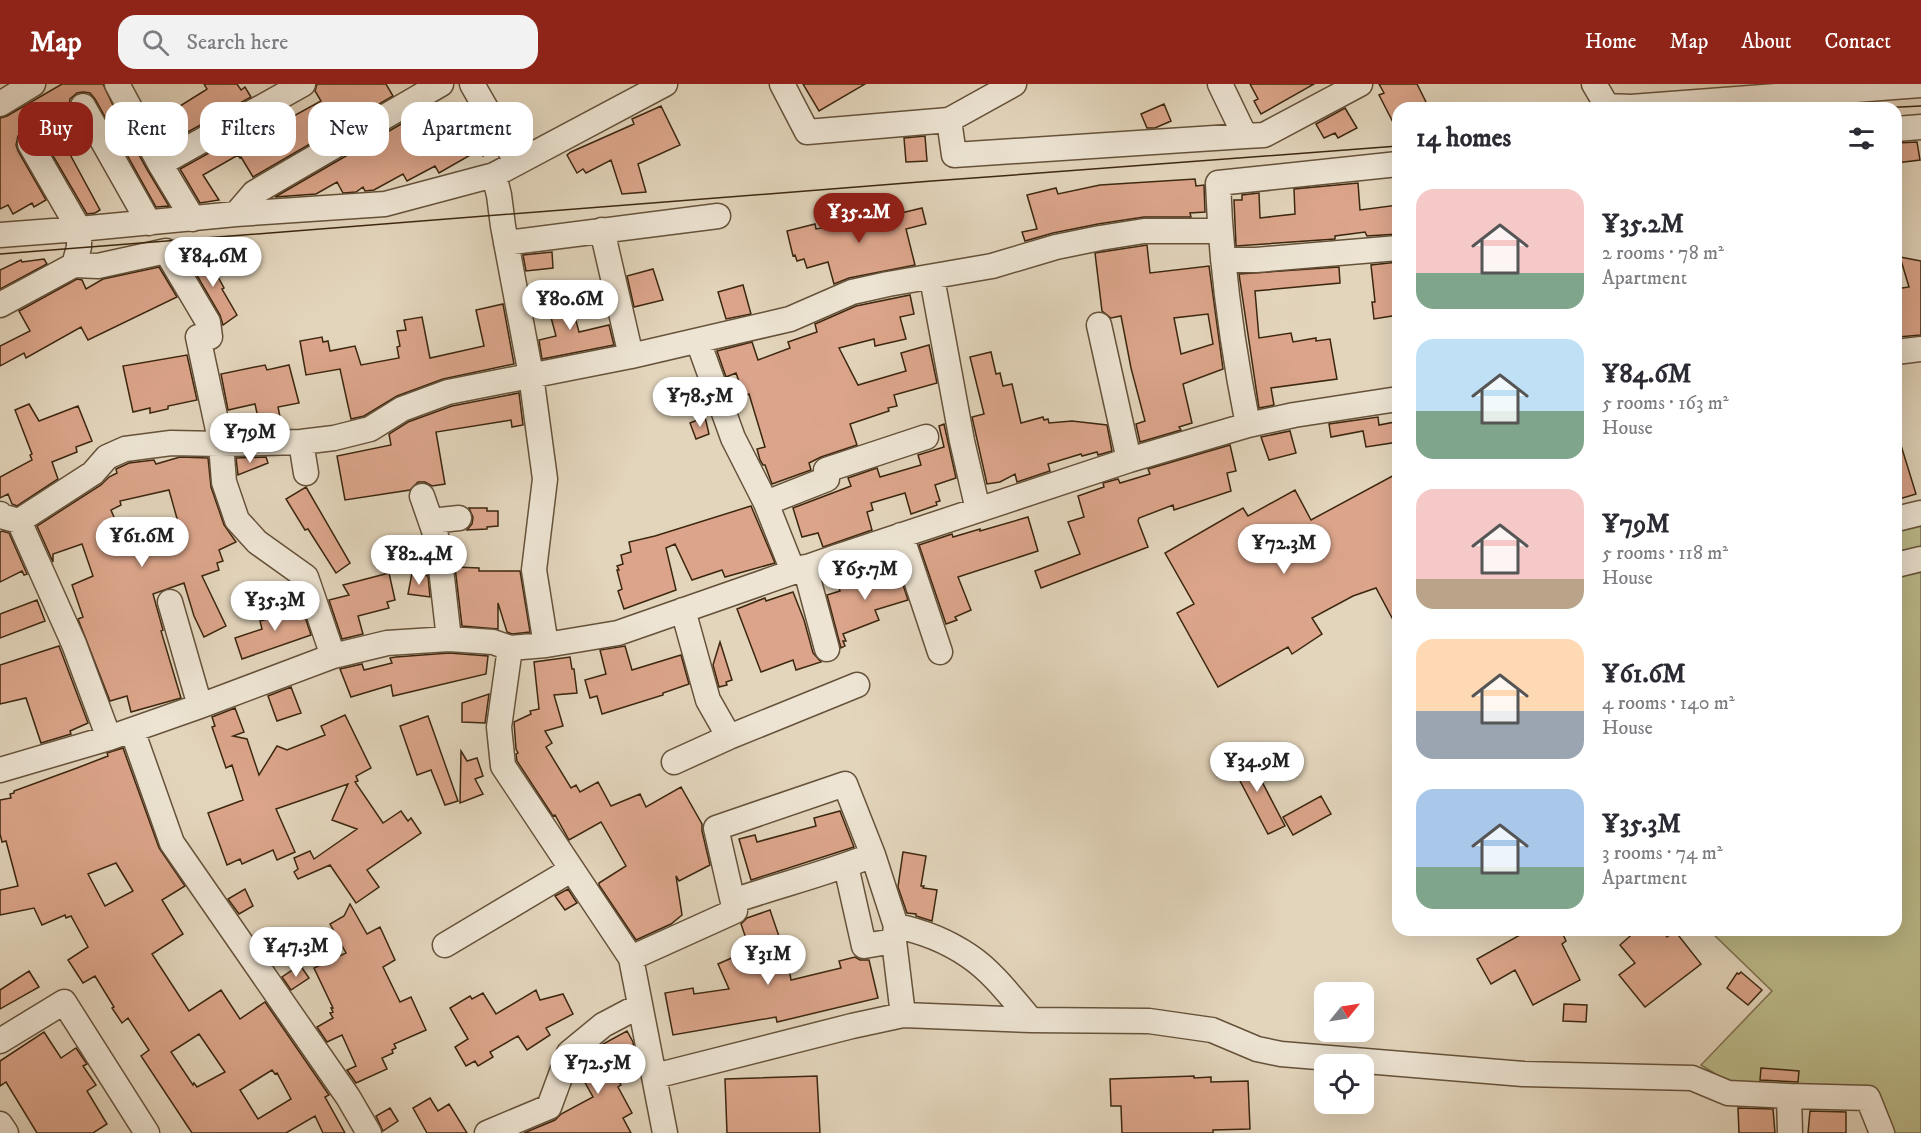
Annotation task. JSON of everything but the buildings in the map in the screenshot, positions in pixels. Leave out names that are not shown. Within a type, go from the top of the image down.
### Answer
[{"type":"street","points":[[0,104],[33,84]]},
{"type":"street","points":[[117,84],[160,164],[194,219]]},
{"type":"street","points":[[160,164],[303,84]]},
{"type":"street","points":[[236,214],[254,193],[441,84]]},
{"type":"street","points":[[472,84],[516,161]]},
{"type":"street","points":[[0,235],[236,214],[385,204],[497,185],[516,161],[665,84]]},
{"type":"street","points":[[782,84],[807,132],[949,120],[1014,84]]},
{"type":"street","points":[[1220,84],[1245,136]]},
{"type":"street","points":[[949,120],[954,155],[1264,135],[1360,84]]},
{"type":"street","points":[[1594,84],[1605,102]]},
{"type":"street","points":[[1670,102],[1764,90],[1921,85]]},
{"type":"street","points":[[93,124],[149,223]]},
{"type":"street","points":[[1902,129],[1921,127]]},
{"type":"street","points":[[37,156],[79,229],[79,247],[74,265]]},
{"type":"street","points":[[1248,425],[1236,363],[1223,260],[1218,183],[1392,165]]},
{"type":"street","points":[[497,185],[531,375],[545,478],[534,570],[546,645]]},
{"type":"street","points":[[504,234],[602,231],[718,216]]},
{"type":"street","points":[[602,231],[631,356]]},
{"type":"street","points":[[108,738],[74,644],[5,517],[93,473],[107,457],[125,449],[171,443],[301,442],[334,438],[370,429],[402,409],[448,392],[577,368],[790,319],[852,292],[992,266],[1056,247],[1100,238],[1144,231],[1220,231]]},
{"type":"street","points":[[1223,260],[1256,260],[1392,249]]},
{"type":"street","points":[[0,304],[74,265],[98,266],[166,251],[208,322],[210,337],[198,337],[221,444],[225,482],[237,520],[257,542],[306,577],[333,656]]},
{"type":"street","points":[[932,278],[962,441],[978,510]]},
{"type":"street","points":[[1099,325],[1129,460]]},
{"type":"street","points":[[698,341],[733,438],[799,569],[827,649]]},
{"type":"street","points":[[1902,351],[1921,349]]},
{"type":"street","points":[[0,771],[132,730],[333,656],[387,643],[449,639],[493,642],[510,648],[546,645],[618,633],[799,569],[1129,460],[1248,425],[1294,415],[1392,400]]},
{"type":"street","points":[[766,503],[827,478],[824,462],[926,437]]},
{"type":"street","points":[[301,442],[306,473]]},
{"type":"street","points":[[422,496],[438,542],[449,639]]},
{"type":"street","points":[[1902,518],[1921,513]]},
{"type":"street","points":[[430,521],[459,518]]},
{"type":"street","points":[[901,536],[940,652]]},
{"type":"street","points":[[1902,564],[1921,559]]},
{"type":"street","points":[[170,602],[200,706]]},
{"type":"street","points":[[683,610],[708,700],[729,737]]},
{"type":"street","points":[[510,648],[499,727],[503,766],[631,958],[665,1133]]},
{"type":"street","points":[[674,762],[857,685]]},
{"type":"street","points":[[132,730],[172,843],[348,1097],[369,1133]]},
{"type":"street","points":[[631,958],[735,911],[716,828],[845,784],[873,855],[895,933],[903,1015]]},
{"type":"street","points":[[733,901],[793,880],[846,866],[873,855]]},
{"type":"street","points":[[846,866],[864,946],[895,933],[921,931],[969,956],[1000,984],[1031,1020]]},
{"type":"street","points":[[445,945],[571,870]]},
{"type":"street","points":[[0,1041],[64,1002],[147,1133]]},
{"type":"street","points":[[487,1133],[549,1107],[569,1053],[603,1026],[639,1006]]},
{"type":"street","points":[[655,1076],[903,1015],[1031,1020],[1149,1021],[1212,1030],[1257,1049],[1281,1054],[1523,1074],[1692,1078],[1728,1093],[1868,1098],[1882,1133]]},
{"type":"street","points":[[1789,1096],[1790,1133]]},
{"type":"street","points":[[0,1124],[6,1133]]},
{"type":"shaded area","points":[[1921,525],[1921,1133],[1889,1133],[1876,1091],[1725,1086],[1722,1078],[1701,1065],[1772,991],[1715,936],[1902,936],[1902,530]]},
{"type":"tram line","points":[[1902,107],[1921,106]]},
{"type":"tram line","points":[[0,254],[1392,146]]}]
